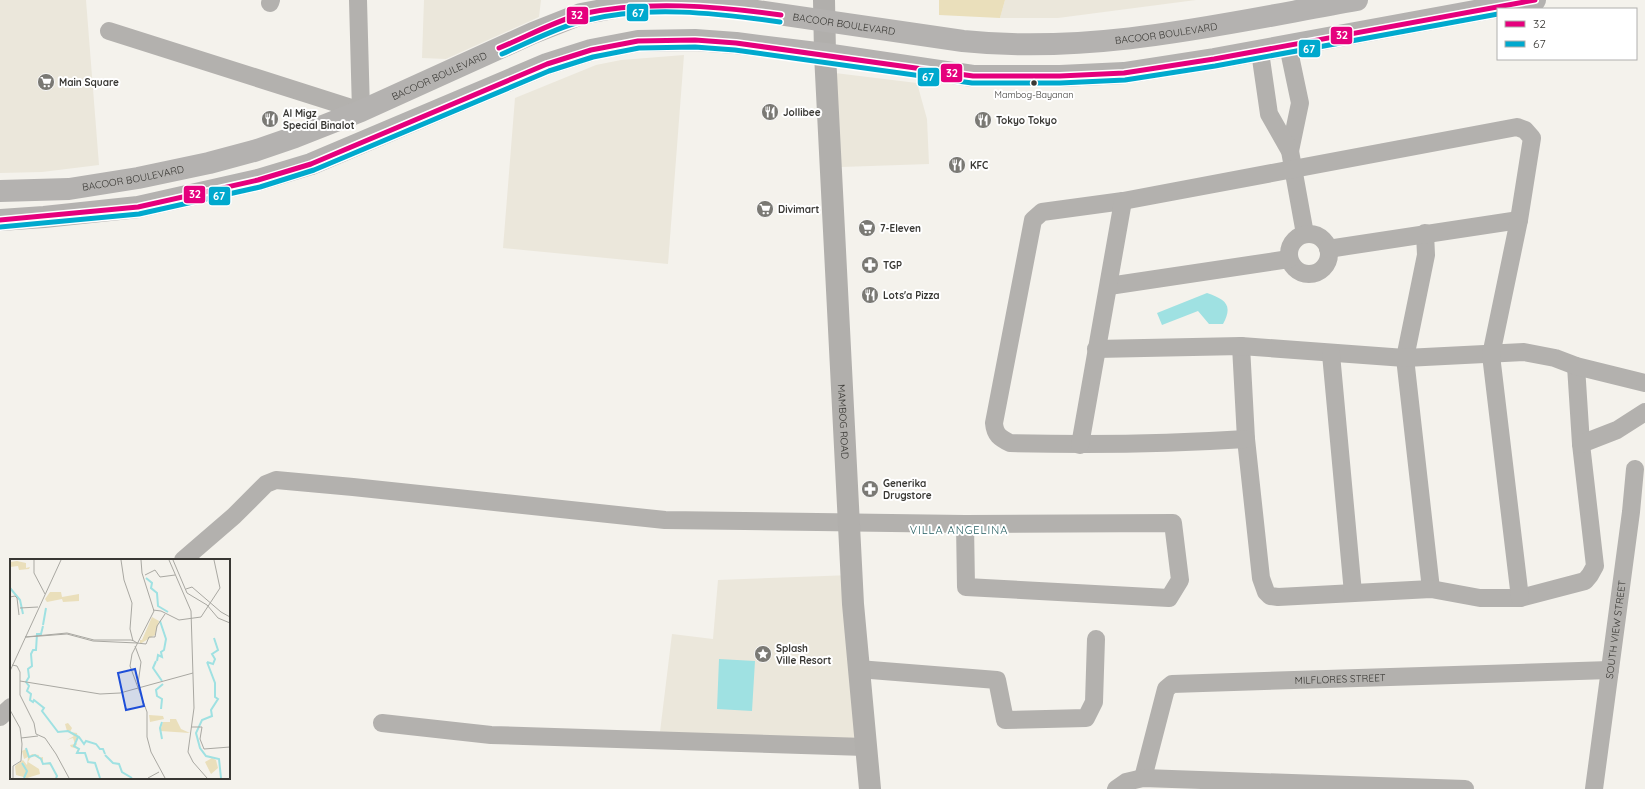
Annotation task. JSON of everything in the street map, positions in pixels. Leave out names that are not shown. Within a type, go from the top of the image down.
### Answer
[{"type":"main road","name":"BACOOR BOULEVARD","points":[[0,191],[69,189],[169,172],[254,151],[295,137],[361,111],[533,33],[581,14],[636,5],[661,2],[824,11],[978,43],[1053,43],[1122,40],[1158,36],[1357,0]]},
{"type":"main road","points":[[0,220],[138,207],[258,180],[311,164],[547,64],[599,48],[638,41],[695,40],[825,54],[960,74],[994,77],[1124,73],[1260,52],[1535,0]]},
{"type":"main road","name":"MAMBOG ROAD","points":[[824,11],[849,522],[858,669],[870,789]]},
{"type":"main road","points":[[434,78],[446,108]]},
{"type":"street","points":[[109,31],[361,111],[358,0]]},
{"type":"street","points":[[1288,46],[1300,103],[1290,150],[1305,234]]},
{"type":"street","points":[[1260,52],[1269,114],[1290,150]]},
{"type":"street","points":[[1246,439],[1169,444],[1080,445],[1010,443],[1000,438],[994,432],[994,423],[1033,220],[1042,212],[1123,201],[1517,127],[1525,130],[1532,138],[1519,220],[1491,355],[1520,598]]},
{"type":"street","points":[[1080,445],[1123,201]]},
{"type":"street","points":[[1328,248],[1519,220]]},
{"type":"street","points":[[1425,233],[1426,256],[1405,358],[1431,589]]},
{"type":"street","points":[[1305,234],[1317,235],[1326,243],[1328,248],[1328,262],[1320,272],[1314,274],[1301,273],[1296,270],[1289,259],[1289,252],[1294,241],[1305,234]]},
{"type":"street","points":[[1109,286],[1289,259]]},
{"type":"street","points":[[1096,349],[1241,346],[1331,354],[1405,358],[1491,355],[1524,352],[1555,358],[1576,366],[1645,383]]},
{"type":"street","points":[[1241,346],[1246,439],[1261,578],[1266,592],[1270,596],[1278,597],[1431,589],[1480,598],[1520,598],[1585,581],[1595,566],[1581,444],[1576,366]]},
{"type":"street","points":[[1331,354],[1353,593]]},
{"type":"street","points":[[1581,444],[1617,430],[1645,412]]},
{"type":"street","name":"SOUTH VIEW STREET","points":[[1594,789],[1610,670],[1638,512],[1635,469]]},
{"type":"street","points":[[184,559],[234,516],[266,484],[276,480],[665,520],[965,524],[1173,522],[1180,580],[1169,598],[966,587],[965,524]]},
{"type":"street","points":[[858,669],[997,680],[1005,720],[1086,718],[1094,702],[1096,639]]},
{"type":"street","name":"MILFLORES STREET","points":[[1143,778],[1166,689],[1172,684],[1610,670]]},
{"type":"street","points":[[0,717],[10,708]]},
{"type":"street","points":[[382,723],[491,735],[865,747]]},
{"type":"street","points":[[1116,789],[1126,782],[1143,778],[1465,789]]},
{"type":"shaded area","name":"Main Square","points":[[0,0],[86,0],[99,165],[42,172],[0,173]]},
{"type":"shaded area","points":[[424,0],[541,0],[539,17],[446,59],[422,58]]},
{"type":"shaded area","points":[[939,0],[1005,0],[1000,18],[939,15]]},
{"type":"shaded area","points":[[1005,0],[1196,0],[1058,18],[1000,18]]},
{"type":"shaded area","points":[[684,55],[668,264],[503,248],[515,98],[596,65],[621,60]]},
{"type":"shaded area","points":[[835,73],[917,83],[927,119],[929,164],[841,167]]},
{"type":"shaded area","name":"Splash Ville Resort","points":[[852,575],[865,747],[659,740],[672,634],[713,639],[718,580]]},
{"type":"water","points":[[1207,293],[1226,303],[1228,312],[1223,324],[1209,324],[1198,311],[1162,325],[1157,313]]},
{"type":"water","points":[[719,659],[755,661],[752,711],[717,709]]},
{"type":"transit line","name":"32","points":[[0,220],[138,207],[258,180],[311,164],[547,64],[591,50],[638,41],[695,40],[736,43],[973,76],[1060,76],[1124,73],[1214,59],[1535,0]]},
{"type":"transit line","name":"32","points":[[499,48],[571,17],[581,14],[630,7],[706,7],[781,15]]},
{"type":"transit line","name":"67","points":[[502,54],[573,24],[607,16],[632,13],[682,12],[780,22]]},
{"type":"transit line","name":"67","points":[[0,227],[139,214],[260,187],[314,170],[549,71],[593,57],[639,48],[695,47],[735,50],[972,83],[1060,83],[1125,80],[1215,66],[1497,14]]},
{"type":"place","name":"Main Square","points":[[46,82]]},
{"type":"place","name":"Mambog-Bayanan","points":[[1034,83]]},
{"type":"place","name":"Jollibee","points":[[770,112]]},
{"type":"place","name":"Al Migz Special Binalot","points":[[270,119]]},
{"type":"place","name":"Tokyo Tokyo","points":[[983,120]]},
{"type":"place","name":"KFC","points":[[957,165]]},
{"type":"place","name":"Divimart","points":[[765,209]]},
{"type":"place","name":"7-Eleven","points":[[867,228]]},
{"type":"place","name":"TGP","points":[[870,265]]},
{"type":"place","name":"Lots'a Pizza","points":[[870,295]]},
{"type":"place","name":"Generika Drugstore","points":[[870,489]]},
{"type":"place","name":"Splash Ville Resort","points":[[763,654]]},
{"type":"district","name":"VILLA ANGELINA","points":[[959,530]]}]
